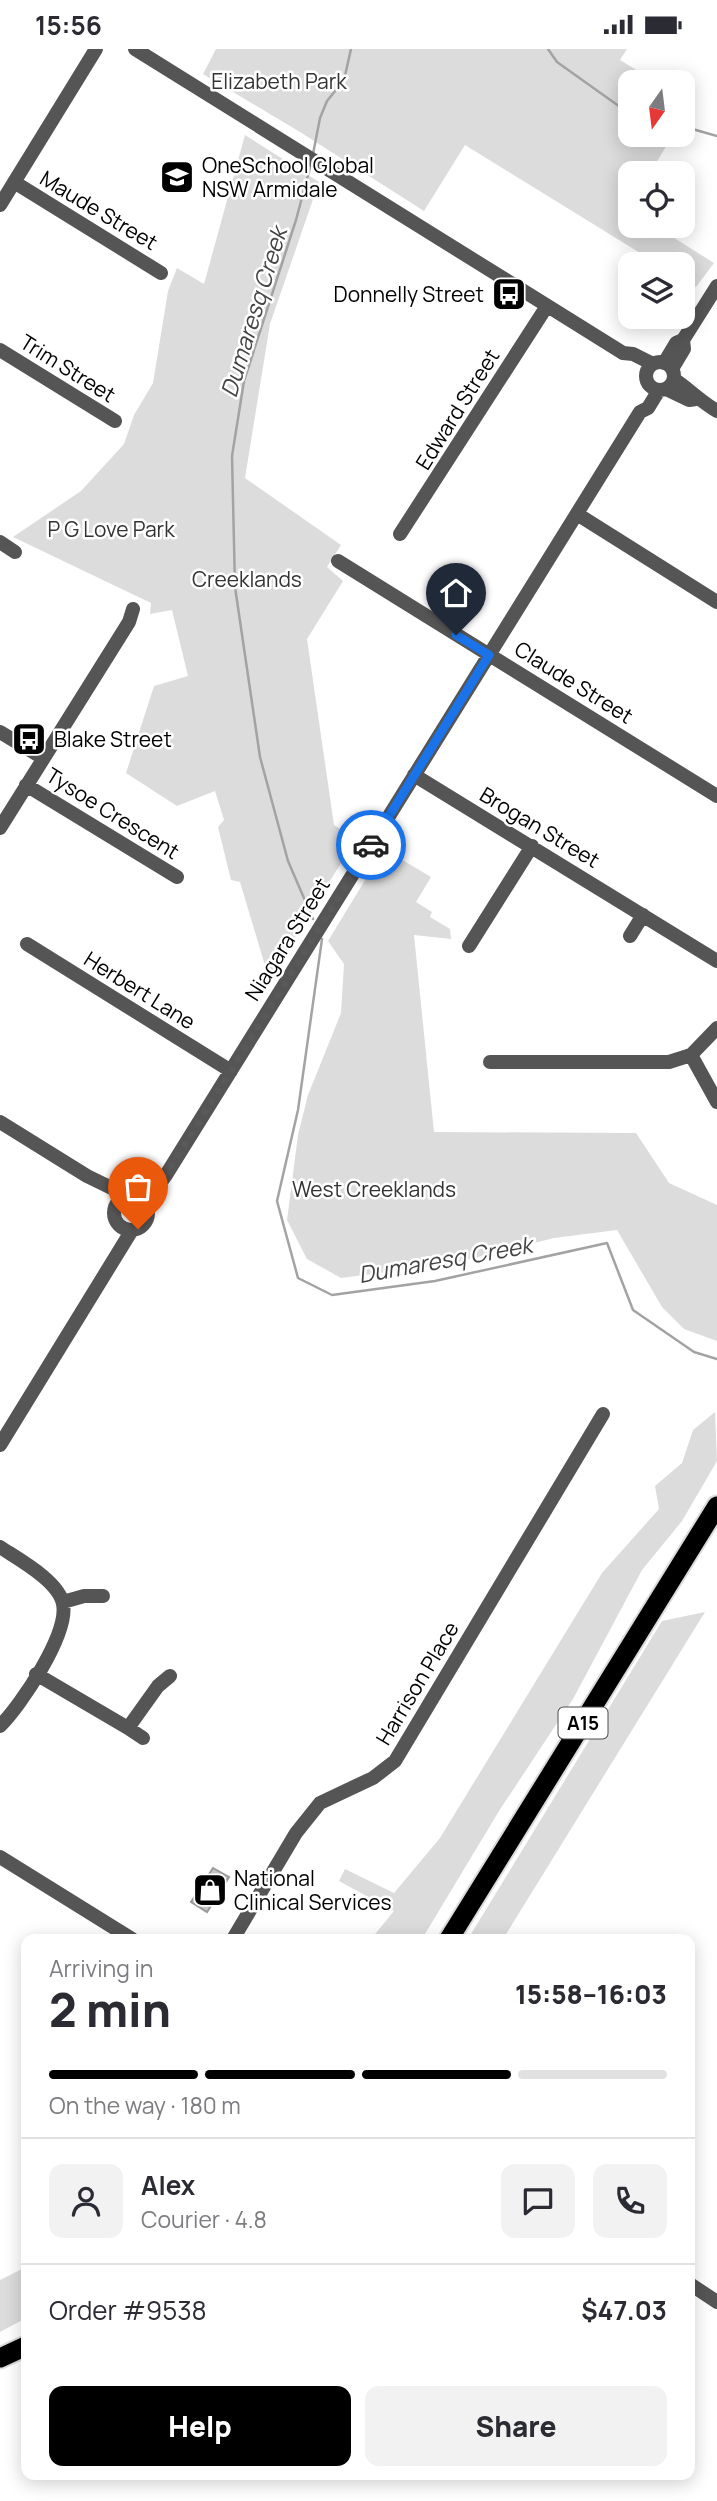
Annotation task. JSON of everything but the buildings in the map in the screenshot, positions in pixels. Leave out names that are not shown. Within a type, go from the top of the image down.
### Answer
[{"type":"highway","name":"A15","points":[[452,1934],[717,1506]]},
{"type":"highway","points":[[0,2358],[21,2348]]},
{"type":"street","points":[[0,205],[96,49]]},
{"type":"street","points":[[135,49],[623,353],[628,362],[660,376],[689,400],[696,399],[717,411]]},
{"type":"street","name":"Maude Street","points":[[14,182],[161,272]]},
{"type":"street","name":"Niagara Street","points":[[145,1203],[166,1175],[577,514],[641,410],[639,403],[684,349],[683,340],[717,286]]},
{"type":"street","name":"Edward Street","points":[[400,534],[547,306]]},
{"type":"street","name":"Trim Street","points":[[0,350],[115,421]]},
{"type":"street","points":[[577,514],[717,602]]},
{"type":"street","points":[[0,542],[15,552]]},
{"type":"street","name":"Claude Street","points":[[338,561],[717,796]]},
{"type":"street","points":[[0,828],[129,622],[133,609]]},
{"type":"street","points":[[0,732],[43,758]]},
{"type":"street","name":"Brogan Street","points":[[414,775],[717,961]]},
{"type":"street","name":"Tysoe Crescent","points":[[26,785],[177,877]]},
{"type":"street","points":[[469,946],[532,846]]},
{"type":"street","points":[[630,936],[643,915]]},
{"type":"street","name":"Herbert Lane","points":[[27,944],[231,1071]]},
{"type":"street","points":[[490,1062],[669,1062],[691,1055],[717,1028]]},
{"type":"street","points":[[691,1055],[717,1102]]},
{"type":"street","points":[[0,1122],[87,1176],[128,1196],[138,1198],[145,1203],[148,1211],[146,1222],[132,1230],[0,1445]]},
{"type":"street","points":[[87,1176],[116,1217],[132,1230]]},
{"type":"street","points":[[105,1274],[119,1201],[128,1196]]},
{"type":"street","name":"Harrison Place","points":[[236,1934],[296,1833],[320,1803],[373,1778],[395,1761],[603,1414]]},
{"type":"street","points":[[0,1547],[35,1570],[63,1602],[62,1627],[13,1712],[0,1726]]},
{"type":"street","points":[[63,1602],[84,1596],[103,1596]]},
{"type":"street","points":[[36,1674],[143,1738]]},
{"type":"street","points":[[128,1728],[158,1686],[170,1676]]},
{"type":"street","points":[[0,1857],[124,1934]]},
{"type":"street","points":[[695,2287],[717,2302]]},
{"type":"green space","name":"Elizabeth Park","points":[[216,49],[627,49],[620,60],[636,70],[618,70],[618,147],[666,147],[657,161],[618,161],[618,238],[674,238],[714,263],[696,287],[695,252],[639,252],[465,145],[424,211],[203,74]]},
{"type":"green space","name":"Creeklands","points":[[245,135],[319,182],[270,324],[245,478],[341,545],[327,567],[343,581],[307,639],[334,825],[356,839],[269,979],[240,882],[231,880],[218,827],[224,820],[215,791],[177,806],[126,773],[154,686],[188,676],[172,610],[150,614],[151,603],[13,537],[81,491],[124,444],[134,415],[153,383],[168,291],[177,268],[204,284]]},
{"type":"green space","name":"West Creeklands","points":[[384,849],[431,877],[416,902],[432,912],[430,917],[450,929],[451,939],[414,935],[434,1132],[636,1133],[669,1183],[717,1205],[717,1341],[684,1329],[662,1307],[617,1230],[554,1238],[450,1264],[341,1278],[307,1259],[287,1220],[298,1135],[308,1095],[341,1013],[344,964],[328,941]]},
{"type":"green space","points":[[715,1412],[717,1461],[682,1521],[642,1570],[573,1699],[499,1811],[425,1934],[375,1934],[394,1911],[339,1881],[345,1869],[394,1893],[440,1838],[602,1573],[659,1509],[655,1486],[682,1463],[693,1430]]},
{"type":"green space","points":[[705,1612],[506,1934],[471,1934],[662,1621]]},
{"type":"green space","points":[[21,2270],[21,2321],[0,2332],[0,2280]]},
{"type":"waterway","name":"Dumaresq Creek","points":[[313,154],[320,118],[327,101],[344,80],[351,49]]},
{"type":"waterway","points":[[548,49],[557,62],[618,105]]},
{"type":"waterway","points":[[695,130],[717,136]]},
{"type":"waterway","name":"Dumaresq Creek","points":[[311,164],[296,220],[244,381],[232,456],[235,587],[260,757],[288,861],[313,919]]},
{"type":"waterway","name":"Dumaresq Creek","points":[[322,939],[298,1110],[277,1201],[298,1278],[332,1295],[435,1281],[607,1243],[633,1310],[694,1352],[717,1359]]},
{"type":"way so far","points":[[138,1229],[148,1216],[145,1203],[166,1175],[371,845]]},
{"type":"place","name":"OneSchool Global NSW Armidale","points":[[177,177]]},
{"type":"place","name":"Donnelly Street","points":[[509,294]]},
{"type":"place","name":"Blake Street","points":[[29,739]]},
{"type":"place","name":"National Clinical Services","points":[[210,1890]]},
{"type":"route","points":[[371,845],[489,655],[456,635]]},
{"type":"park label","name":"P G Love Park","points":[[111,529]]}]
